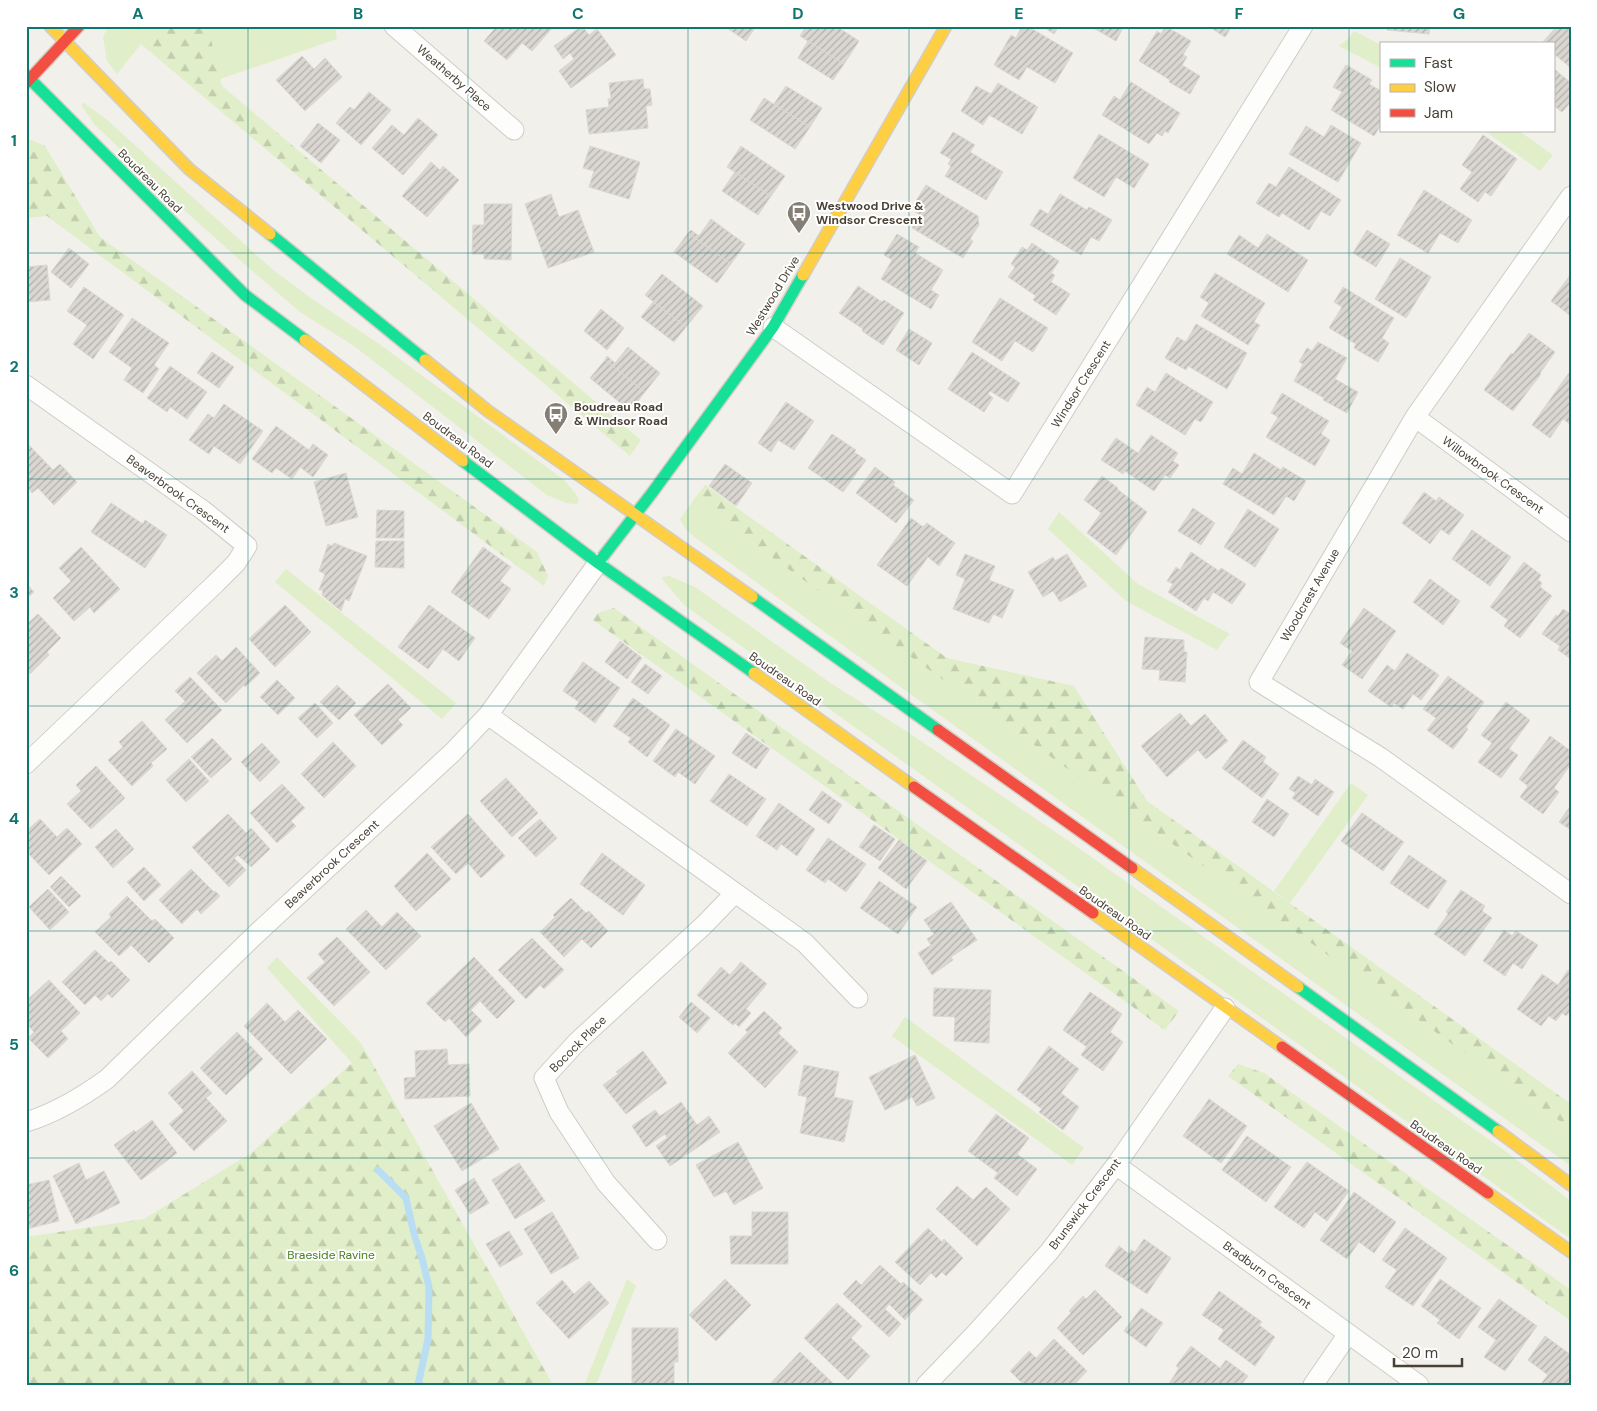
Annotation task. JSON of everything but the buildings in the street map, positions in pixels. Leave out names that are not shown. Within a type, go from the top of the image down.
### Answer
[{"type":"main road","points":[[50,26],[189,169],[488,411],[636,514],[1235,941],[1571,1185]]},
{"type":"main road","points":[[27,79],[79,26]]},
{"type":"main road","name":"Westwood Drive","points":[[598,563],[773,327],[940,28]]},
{"type":"main road","name":"Boudreau Road","points":[[27,79],[244,295],[598,563],[1571,1252]]},
{"type":"street","name":"Weatherby Place","points":[[394,26],[514,130]]},
{"type":"street","name":"Windsor Crescent","points":[[773,327],[1012,494],[1303,26]]},
{"type":"street","name":"Woodcrest Avenue","points":[[1571,196],[1415,417],[1259,682],[1380,757],[1571,894]]},
{"type":"street","name":"Beaverbrook Crescent","points":[[26,384],[204,511],[247,546],[236,563],[216,583],[26,764]]},
{"type":"street","name":"Willowbrook Crescent","points":[[1415,417],[1571,532]]},
{"type":"street","name":"Beaverbrook Crescent","points":[[26,1122],[62,1108],[107,1079],[254,936],[453,752],[488,715],[598,563]]},
{"type":"street","points":[[488,715],[805,943],[858,998]]},
{"type":"street","name":"Bocock Place","points":[[657,1240],[606,1183],[558,1112],[544,1078],[577,1042],[704,925],[735,893]]},
{"type":"street","name":"Brunswick Crescent","points":[[926,1385],[1049,1252],[1116,1165],[1226,1008]]},
{"type":"street","name":"Bradburn Crescent","points":[[1116,1165],[1418,1385]]},
{"type":"street","points":[[1312,1385],[1348,1334]]},
{"type":"green space","points":[[108,26],[158,26],[117,74],[107,61],[103,37]]},
{"type":"green space","points":[[158,26],[208,26],[222,86],[641,440],[630,456],[141,44]]},
{"type":"green space","points":[[335,26],[337,39],[220,79],[208,27]]},
{"type":"green space","points":[[1354,31],[1380,44],[1380,67],[1339,46]]},
{"type":"green space","points":[[82,103],[106,119],[272,269],[382,346],[564,480],[576,494],[579,501],[576,504],[566,503],[547,495],[354,346],[300,312],[182,208],[95,125],[82,106]]},
{"type":"green space","points":[[1486,132],[1520,132],[1553,155],[1540,171]]},
{"type":"green space","points":[[26,138],[45,146],[100,237],[537,552],[548,576],[544,586],[47,216],[26,218]]},
{"type":"green space","points":[[705,485],[947,658],[1074,686],[1147,801],[1571,1104],[1571,1129],[693,501]]},
{"type":"green space","points":[[693,501],[1571,1129],[1571,1166],[895,683],[693,536],[680,519]]},
{"type":"green space","points":[[1059,512],[1138,584],[1230,634],[1217,650],[1126,601],[1048,529]]},
{"type":"green space","points":[[286,569],[456,703],[442,719],[275,582]]},
{"type":"green space","points":[[669,576],[695,587],[832,684],[906,731],[1073,844],[1505,1151],[1571,1201],[1571,1239],[684,605],[663,580],[662,577]]},
{"type":"green space","points":[[614,608],[1179,1011],[1165,1030],[593,620],[598,613]]},
{"type":"green space","points":[[1351,783],[1368,795],[1290,903],[1274,891]]},
{"type":"green space","points":[[277,957],[361,1043],[352,1063],[267,968]]},
{"type":"green space","points":[[905,1017],[1084,1148],[1072,1165],[892,1036]]},
{"type":"green space","name":"Braeside Ravine","points":[[361,1043],[553,1385],[26,1385],[26,1237],[144,1219],[251,1153],[352,1063]]},
{"type":"green space","points":[[1238,1064],[1264,1073],[1571,1290],[1571,1321],[1228,1076]]},
{"type":"green space","points":[[627,1279],[636,1286],[596,1385],[584,1385]]},
{"type":"waterway","points":[[378,1170],[406,1198],[429,1287],[428,1339],[418,1385]]},
{"type":"traffic: fast","points":[[26,75],[245,295],[305,340]]},
{"type":"traffic: fast","points":[[270,234],[425,360]]},
{"type":"traffic: fast","points":[[598,563],[652,493],[773,327],[803,275]]},
{"type":"traffic: fast","points":[[463,461],[598,563],[754,673]]},
{"type":"traffic: fast","points":[[752,597],[938,730]]},
{"type":"traffic: fast","points":[[1298,987],[1498,1131]]},
{"type":"traffic: slow","points":[[50,26],[189,169],[270,234]]},
{"type":"traffic: slow","points":[[803,275],[946,26]]},
{"type":"traffic: slow","points":[[305,340],[463,461]]},
{"type":"traffic: slow","points":[[425,360],[488,411],[752,597]]},
{"type":"traffic: slow","points":[[754,673],[914,787]]},
{"type":"traffic: slow","points":[[1132,868],[1298,987]]},
{"type":"traffic: slow","points":[[1093,913],[1282,1047]]},
{"type":"traffic: slow","points":[[1498,1131],[1571,1185]]},
{"type":"traffic: slow","points":[[1488,1193],[1571,1252]]},
{"type":"traffic: jam","points":[[26,83],[79,26]]},
{"type":"traffic: jam","points":[[938,730],[1132,868]]},
{"type":"traffic: jam","points":[[914,787],[1093,913]]},
{"type":"traffic: jam","points":[[1282,1047],[1488,1193]]},
{"type":"place","name":"Westwood Drive & Windsor Crescent","points":[[799,234]]},
{"type":"place","name":"Boudreau Road & Windsor Road","points":[[556,435]]}]
